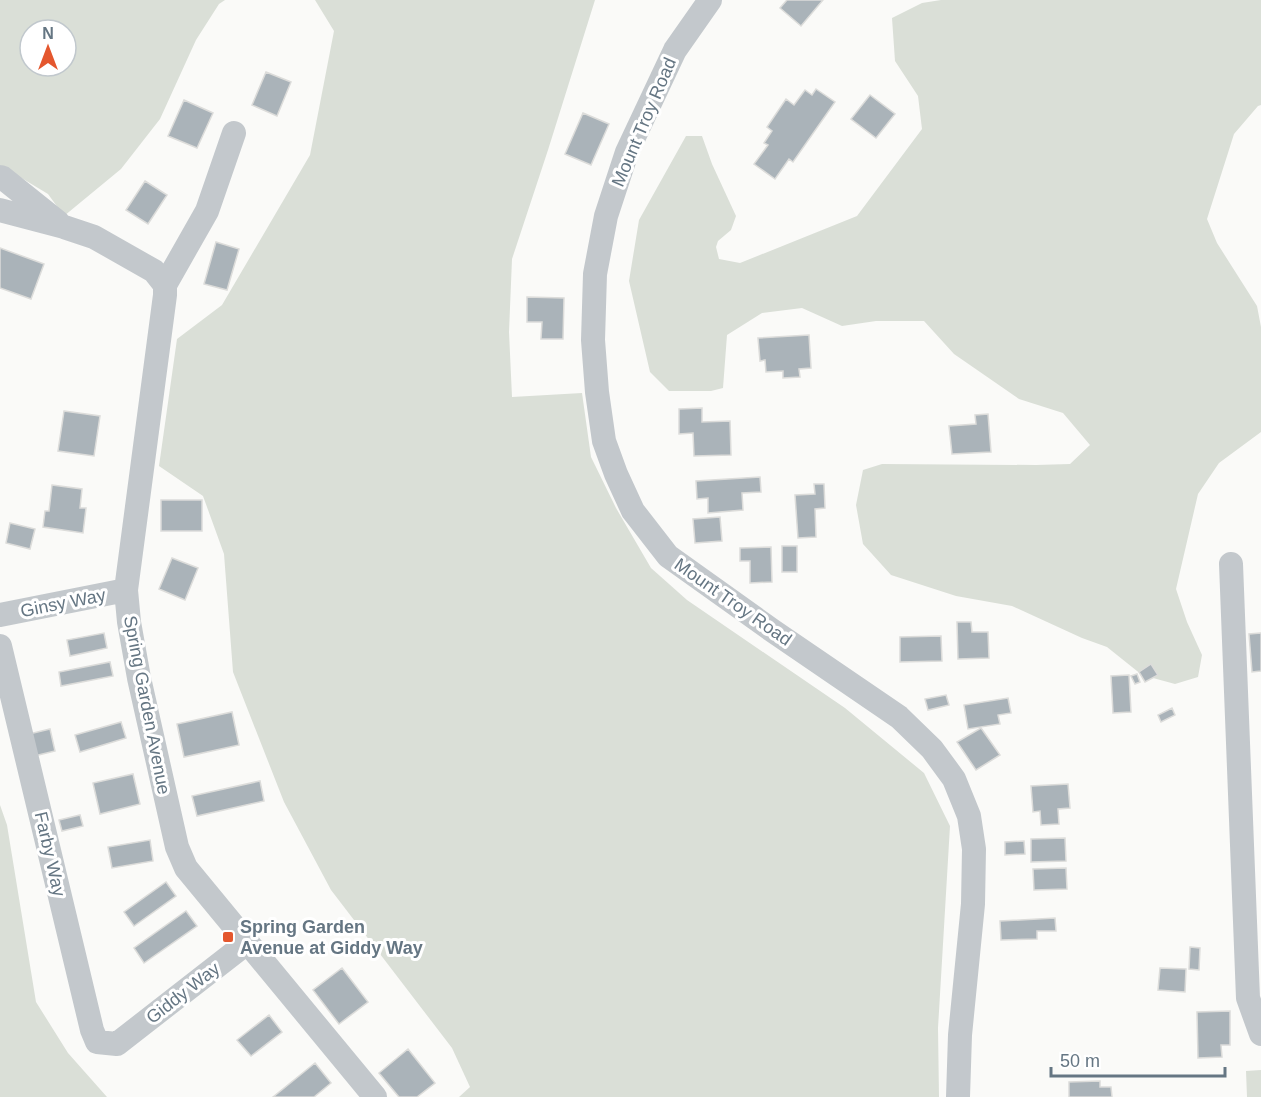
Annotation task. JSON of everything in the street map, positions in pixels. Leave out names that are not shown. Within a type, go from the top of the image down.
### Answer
[{"type":"street","name":"Mount Troy Road","points":[[710,0],[675,50],[627,152],[606,216],[595,274],[593,340],[604,441],[633,512],[668,556],[898,717],[932,749],[954,779],[969,816],[974,849],[974,904],[960,1035],[958,1097]]},
{"type":"street","points":[[0,210],[94,237],[154,271],[165,285],[207,211],[234,133]]},
{"type":"street","points":[[0,177],[64,227]]},
{"type":"street","name":"Spring Garden Avenue","points":[[165,285],[126,590],[139,678],[177,847],[186,868],[375,1097]]},
{"type":"street","points":[[1231,564],[1248,998],[1261,1034]]},
{"type":"street","name":"Ginsy Way","points":[[0,615],[126,590]]},
{"type":"street","name":"Farby Way","points":[[0,646],[92,1030],[97,1042],[117,1044]]},
{"type":"street","name":"Giddy Way","points":[[117,1044],[249,942]]},
{"type":"shaded area","points":[[0,0],[225,0],[219,4],[196,40],[160,119],[121,169],[64,216],[48,194],[0,165]]},
{"type":"shaded area","points":[[315,0],[595,0],[512,259],[509,332],[512,397],[582,393],[591,457],[616,508],[651,568],[687,600],[845,708],[924,773],[950,826],[938,1028],[939,1097],[459,1097],[470,1087],[452,1048],[331,890],[284,802],[233,672],[224,554],[203,496],[159,466],[177,339],[222,305],[310,155],[334,31]]},
{"type":"shaded area","points":[[941,0],[1261,0],[1261,105],[1234,134],[1207,219],[1217,243],[1257,306],[1261,327],[1261,432],[1219,463],[1198,494],[1176,589],[1187,622],[1202,655],[1198,677],[1175,684],[1142,675],[1107,647],[1012,606],[956,596],[891,575],[863,544],[856,505],[863,470],[882,464],[1070,464],[1090,445],[1063,413],[1019,399],[954,354],[924,321],[876,321],[842,326],[802,308],[762,313],[727,335],[723,388],[711,391],[669,391],[650,372],[629,281],[639,220],[686,136],[702,136],[736,216],[731,230],[718,241],[716,247],[719,259],[740,263],[857,216],[922,129],[918,96],[895,61],[892,18],[922,3]]},
{"type":"shaded area","points":[[0,805],[7,825],[36,1002],[68,1053],[107,1097],[0,1097]]},
{"type":"shaded area","points":[[1261,1070],[1261,1097],[1247,1097],[1246,1071]]},
{"type":"building","points":[[787,0],[823,0],[801,26],[780,8]]},
{"type":"building","points":[[266,72],[291,82],[277,116],[252,105]]},
{"type":"building","points":[[816,89],[835,102],[793,162],[789,159],[775,179],[754,164],[768,145],[764,143],[772,131],[767,127],[786,99],[794,105],[805,90],[812,95]]},
{"type":"building","points":[[870,95],[895,114],[876,138],[851,119]]},
{"type":"building","points":[[184,100],[213,113],[197,148],[168,136]]},
{"type":"building","points":[[583,113],[609,124],[591,165],[565,154]]},
{"type":"building","points":[[145,181],[167,195],[148,224],[126,210]]},
{"type":"building","points":[[216,242],[239,249],[227,290],[204,284]]},
{"type":"building","points":[[0,248],[44,264],[31,299],[0,288]]},
{"type":"building","points":[[527,297],[564,298],[563,339],[541,339],[542,322],[527,322]]},
{"type":"building","points":[[809,335],[811,368],[799,369],[800,377],[783,378],[783,371],[766,372],[765,360],[760,361],[758,338]]},
{"type":"building","points":[[702,408],[702,422],[730,421],[731,455],[694,456],[693,433],[679,434],[679,409]]},
{"type":"building","points":[[64,411],[100,416],[94,456],[58,451]]},
{"type":"building","points":[[988,414],[991,452],[952,454],[949,426],[976,424],[975,415]]},
{"type":"building","points":[[760,477],[761,492],[742,493],[743,510],[708,513],[708,498],[697,499],[696,481]]},
{"type":"building","points":[[814,484],[824,484],[825,508],[815,509],[816,537],[798,538],[795,495],[815,494]]},
{"type":"building","points":[[52,485],[82,489],[80,508],[86,508],[83,533],[43,527],[45,511],[49,511]]},
{"type":"building","points":[[161,500],[202,500],[202,531],[161,531]]},
{"type":"building","points":[[720,517],[722,541],[695,543],[693,519]]},
{"type":"building","points":[[10,523],[35,529],[30,549],[6,543]]},
{"type":"building","points":[[782,546],[797,546],[797,572],[782,572]]},
{"type":"building","points":[[771,547],[772,582],[750,583],[750,561],[740,561],[740,548]]},
{"type":"building","points":[[172,558],[198,568],[185,600],[159,589]]},
{"type":"building","points":[[957,622],[971,622],[972,632],[988,632],[989,658],[958,659]]},
{"type":"building","points":[[104,633],[107,648],[70,656],[67,640]]},
{"type":"building","points":[[1261,633],[1261,671],[1252,672],[1249,634]]},
{"type":"building","points":[[941,636],[942,661],[900,662],[900,637]]},
{"type":"building","points":[[110,662],[113,676],[61,686],[59,672]]},
{"type":"building","points":[[1151,664],[1158,675],[1145,682],[1139,672]]},
{"type":"building","points":[[1137,674],[1140,682],[1135,684],[1131,676]]},
{"type":"building","points":[[1129,675],[1131,712],[1113,713],[1111,676]]},
{"type":"building","points":[[946,695],[949,705],[928,710],[925,699]]},
{"type":"building","points":[[1008,698],[1011,713],[998,715],[1000,724],[968,729],[964,705]]},
{"type":"building","points":[[1172,708],[1175,715],[1161,722],[1158,715]]},
{"type":"building","points":[[232,712],[239,745],[184,757],[177,724]]},
{"type":"building","points":[[121,722],[126,738],[80,752],[75,735]]},
{"type":"building","points":[[981,728],[1000,755],[976,770],[957,742]]},
{"type":"building","points":[[50,729],[55,751],[30,757],[25,735]]},
{"type":"building","points":[[133,774],[140,804],[100,814],[93,783]]},
{"type":"building","points":[[260,781],[264,801],[197,816],[192,796]]},
{"type":"building","points":[[1068,784],[1070,808],[1058,809],[1059,824],[1041,825],[1040,811],[1033,812],[1031,786]]},
{"type":"building","points":[[80,815],[83,826],[62,831],[59,820]]},
{"type":"building","points":[[1065,838],[1066,861],[1031,862],[1031,839]]},
{"type":"building","points":[[150,840],[153,861],[112,868],[108,847]]},
{"type":"building","points":[[1024,841],[1025,854],[1005,855],[1005,842]]},
{"type":"building","points":[[1066,868],[1067,889],[1034,890],[1033,869]]},
{"type":"building","points":[[166,882],[176,896],[134,926],[124,912]]},
{"type":"building","points":[[186,911],[197,926],[144,963],[134,948]]},
{"type":"building","points":[[1055,918],[1056,931],[1037,931],[1037,939],[1001,940],[1000,921]]},
{"type":"building","points":[[1190,947],[1200,948],[1199,970],[1189,969]]},
{"type":"building","points":[[342,968],[368,1002],[339,1024],[313,990]]},
{"type":"building","points":[[1160,968],[1186,969],[1185,992],[1158,990]]},
{"type":"building","points":[[1230,1011],[1230,1045],[1221,1045],[1222,1057],[1198,1058],[1197,1012]]},
{"type":"building","points":[[269,1015],[282,1032],[251,1056],[237,1040]]},
{"type":"building","points":[[408,1049],[435,1083],[417,1097],[399,1097],[379,1073]]},
{"type":"building","points":[[315,1063],[331,1083],[314,1097],[273,1097]]},
{"type":"building","points":[[1100,1081],[1100,1087],[1111,1087],[1112,1097],[1069,1097],[1069,1082]]},
{"type":"place","name":"Spring Garden Avenue at Giddy Way","points":[[228,937]]}]
